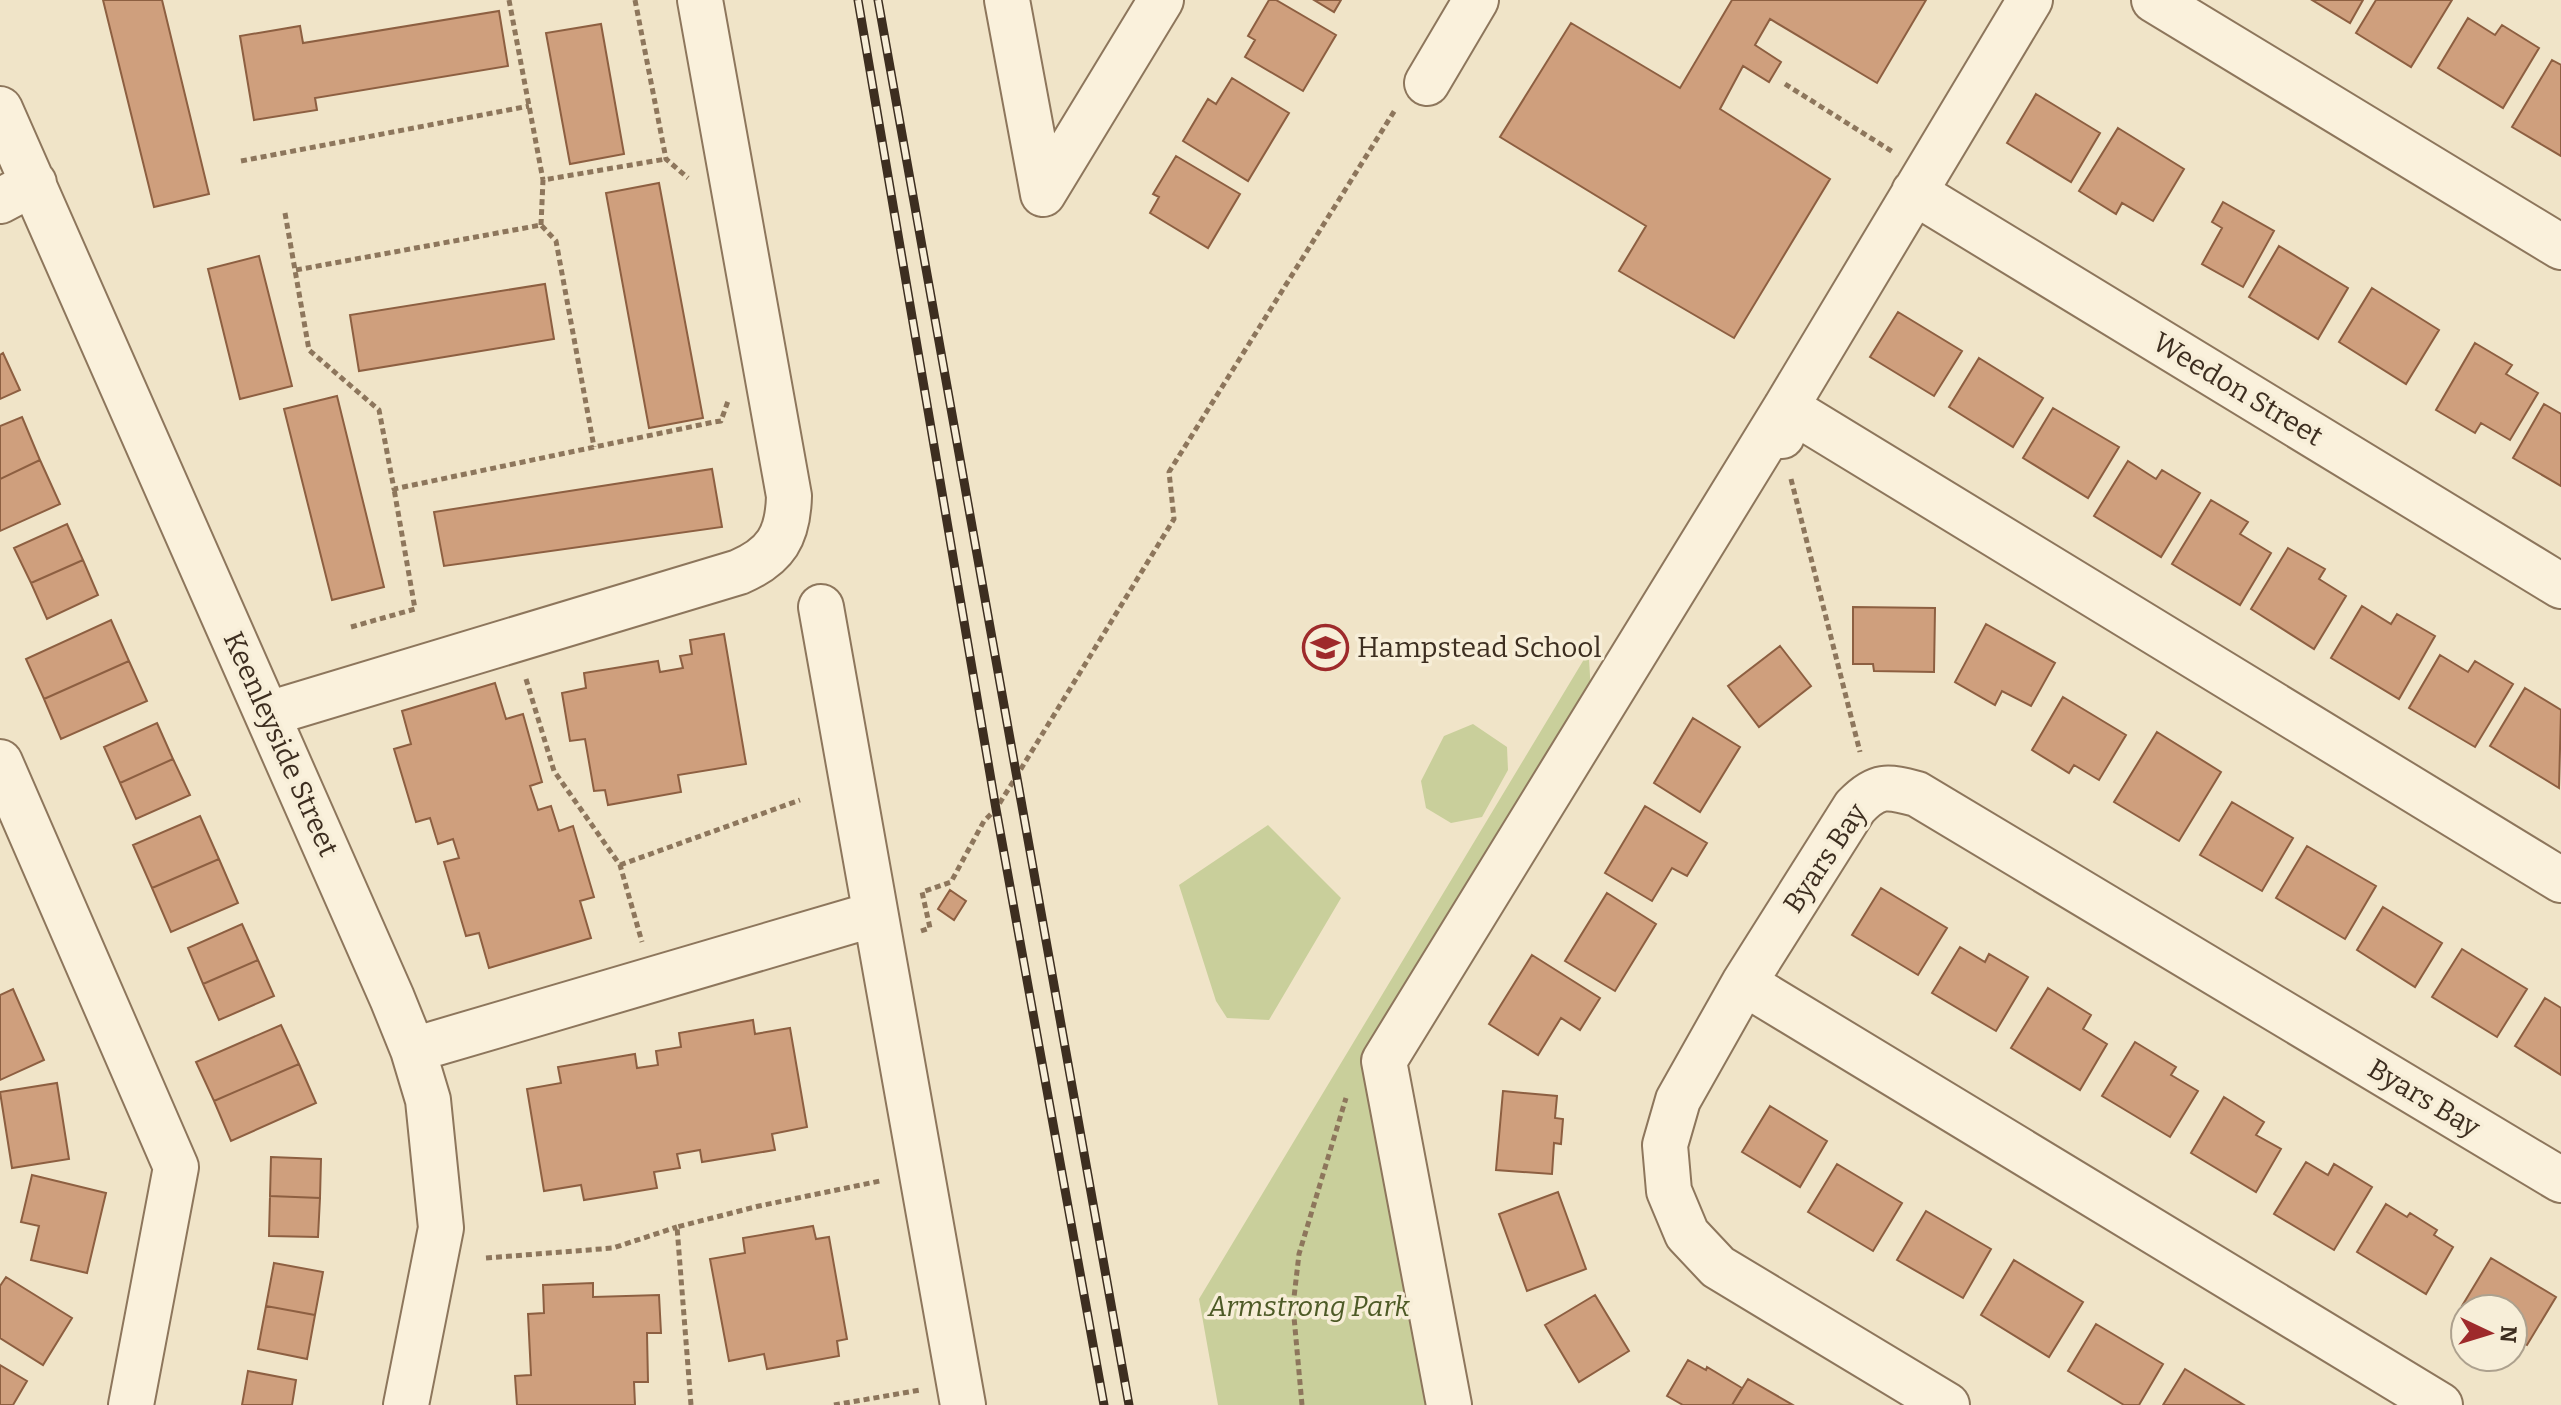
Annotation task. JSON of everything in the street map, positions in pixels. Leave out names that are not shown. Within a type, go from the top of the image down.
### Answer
[{"type":"street","points":[[268,714],[739,572],[763,559],[781,538],[787,524],[789,496],[700,0]]},
{"type":"street","points":[[1007,0],[1043,194],[1161,0]]},
{"type":"street","points":[[1413,92],[1476,0]]},
{"type":"street","points":[[1449,1405],[1384,1061],[1784,424],[1914,192],[2030,0]]},
{"type":"street","points":[[2154,0],[2561,247]]},
{"type":"street","name":"Keenleyside Street","points":[[0,109],[17,192],[268,714],[413,1050],[428,1100],[441,1228],[406,1405]]},
{"type":"street","name":"Weedon Street","points":[[1914,192],[2561,586]]},
{"type":"street","points":[[1784,424],[2561,880]]},
{"type":"street","points":[[821,607],[961,1394]]},
{"type":"street","points":[[0,762],[176,1167],[131,1405]]},
{"type":"street","name":"Byars Bay","points":[[1945,1405],[1718,1267],[1687,1234],[1669,1191],[1665,1145],[1678,1100],[1744,983],[1855,807],[1870,792],[1895,788],[1917,794],[2561,1180]]},
{"type":"street","points":[[413,1050],[875,914]]},
{"type":"street","points":[[1744,983],[2440,1405]]},
{"type":"path","points":[[509,0],[543,180],[541,225],[556,241],[594,447]]},
{"type":"path","points":[[635,0],[666,159],[694,185]]},
{"type":"path","points":[[1785,84],[1894,153]]},
{"type":"path","points":[[917,931],[930,928],[922,892],[951,882],[984,821],[996,809],[1174,519],[1169,472],[1413,92]]},
{"type":"path","points":[[241,161],[529,106]]},
{"type":"path","points":[[543,180],[666,159]]},
{"type":"path","points":[[285,213],[309,350],[379,410],[415,609],[351,627]]},
{"type":"path","points":[[296,270],[541,225]]},
{"type":"path","points":[[394,489],[721,421],[732,391]]},
{"type":"path","points":[[1784,424],[1870,792]]},
{"type":"path","points":[[526,677],[554,771],[620,865],[653,980]]},
{"type":"path","points":[[620,865],[800,800]]},
{"type":"path","points":[[1302,1405],[1293,1306],[1299,1254],[1343,1106],[1355,1076],[1385,1067]]},
{"type":"path","points":[[486,1258],[613,1248],[677,1227],[759,1206],[921,1172]]},
{"type":"path","points":[[677,1227],[691,1405]]},
{"type":"path","points":[[834,1405],[961,1394]]},
{"type":"green space","name":"Armstrong Park","points":[[1586,656],[1589,659],[1591,693],[1365,1061],[1427,1405],[1218,1405],[1199,1299]]},
{"type":"green space","points":[[1473,724],[1507,747],[1508,770],[1482,817],[1451,823],[1426,808],[1421,781],[1444,736]]},
{"type":"green space","points":[[1268,825],[1341,898],[1269,1020],[1227,1018],[1216,1001],[1179,885]]},
{"type":"building","points":[[103,0],[162,0],[209,194],[154,207]]},
{"type":"building","points":[[1269,0],[1276,0],[1336,35],[1303,91],[1245,57],[1255,40],[1248,36]]},
{"type":"building","points":[[1314,0],[1341,0],[1334,12]]},
{"type":"building","points":[[1732,0],[1926,0],[1877,83],[1770,19],[1755,45],[1781,62],[1769,82],[1743,66],[1720,109],[1830,179],[1734,338],[1619,271],[1646,226],[1500,137],[1571,23],[1680,88]]},
{"type":"building","points":[[2312,0],[2363,0],[2350,23]]},
{"type":"building","points":[[2376,0],[2452,0],[2411,67],[2356,33]]},
{"type":"building","points":[[499,11],[508,66],[315,98],[317,110],[254,120],[240,36],[300,26],[303,43]]},
{"type":"building","points":[[2468,18],[2495,35],[2502,25],[2539,48],[2503,108],[2438,68]]},
{"type":"building","points":[[601,24],[624,154],[570,164],[546,33]]},
{"type":"building","points":[[2552,60],[2561,65],[2561,156],[2512,127]]},
{"type":"building","points":[[1232,78],[1289,113],[1248,181],[1183,141],[1208,99],[1216,104]]},
{"type":"building","points":[[2036,94],[2100,133],[2071,182],[2007,143]]},
{"type":"building","points":[[2118,128],[2184,169],[2153,221],[2122,203],[2116,214],[2079,191]]},
{"type":"building","points":[[1176,156],[1240,194],[1208,248],[1150,213],[1159,197],[1153,194]]},
{"type":"building","points":[[659,183],[703,418],[649,428],[606,193]]},
{"type":"building","points":[[2223,202],[2274,231],[2243,287],[2202,264],[2222,228],[2212,222]]},
{"type":"building","points":[[2279,246],[2348,288],[2318,339],[2249,297]]},
{"type":"building","points":[[259,256],[292,386],[240,399],[208,269]]},
{"type":"building","points":[[545,284],[554,339],[359,371],[350,315]]},
{"type":"building","points":[[2372,288],[2439,330],[2406,384],[2339,342]]},
{"type":"building","points":[[1898,312],[1962,351],[1934,396],[1870,357]]},
{"type":"building","points":[[2475,343],[2512,365],[2506,374],[2538,393],[2510,440],[2481,423],[2475,433],[2436,410]]},
{"type":"building","points":[[3,353],[20,390],[0,399],[0,355]]},
{"type":"building","points":[[1979,358],[2043,398],[2013,447],[1949,407]]},
{"type":"building","points":[[337,396],[384,587],[332,600],[284,409]]},
{"type":"building","points":[[2544,404],[2561,414],[2561,486],[2513,458]]},
{"type":"building","points":[[2053,408],[2119,447],[2088,498],[2023,458]]},
{"type":"building","points":[[22,417],[40,460],[0,479],[0,426]]},
{"type":"building","points":[[40,460],[60,504],[0,531],[0,479]]},
{"type":"building","points":[[2128,461],[2156,479],[2162,470],[2200,493],[2161,557],[2094,516]]},
{"type":"building","points":[[712,469],[722,527],[444,566],[434,512]]},
{"type":"building","points":[[2211,500],[2248,522],[2240,534],[2271,553],[2240,605],[2172,564]]},
{"type":"building","points":[[67,524],[83,560],[31,583],[14,548]]},
{"type":"building","points":[[2288,548],[2325,569],[2319,579],[2346,596],[2314,649],[2251,609]]},
{"type":"building","points":[[83,560],[98,595],[47,619],[31,583]]},
{"type":"building","points":[[2362,606],[2391,624],[2397,614],[2435,636],[2399,699],[2331,658]]},
{"type":"building","points":[[1853,607],[1935,608],[1934,672],[1874,671],[1873,664],[1853,664]]},
{"type":"building","points":[[111,620],[129,661],[44,699],[26,659]]},
{"type":"building","points":[[1986,624],[2055,663],[2031,706],[2002,691],[1995,705],[1955,682]]},
{"type":"building","points":[[724,634],[746,764],[678,775],[681,792],[608,805],[605,790],[594,791],[585,739],[570,741],[562,693],[586,688],[584,673],[658,661],[660,672],[683,668],[680,656],[692,654],[690,640]]},
{"type":"building","points":[[1780,646],[1811,686],[1759,727],[1728,686]]},
{"type":"building","points":[[2440,655],[2468,672],[2475,661],[2513,684],[2475,747],[2409,708]]},
{"type":"building","points":[[129,661],[147,701],[61,739],[44,699]]},
{"type":"building","points":[[495,683],[506,719],[523,714],[542,782],[530,786],[538,810],[551,806],[559,831],[573,826],[594,897],[580,901],[591,938],[489,968],[479,933],[466,936],[444,862],[459,858],[453,839],[438,844],[430,818],[416,822],[394,749],[411,744],[402,711]]},
{"type":"building","points":[[2525,688],[2561,710],[2559,788],[2490,746]]},
{"type":"building","points":[[2063,697],[2126,735],[2099,780],[2074,765],[2069,773],[2032,750]]},
{"type":"building","points":[[1693,718],[1740,747],[1700,812],[1654,783]]},
{"type":"building","points":[[157,723],[173,759],[120,783],[104,747]]},
{"type":"building","points":[[2157,732],[2221,772],[2179,841],[2114,802]]},
{"type":"building","points":[[173,759],[190,795],[136,819],[120,783]]},
{"type":"building","points":[[2232,802],[2293,838],[2262,891],[2200,855]]},
{"type":"building","points":[[1645,806],[1707,843],[1687,876],[1672,868],[1652,901],[1605,873]]},
{"type":"building","points":[[200,816],[219,859],[152,888],[133,845]]},
{"type":"building","points":[[2307,846],[2376,886],[2345,939],[2276,898]]},
{"type":"building","points":[[219,859],[238,903],[171,932],[152,888]]},
{"type":"building","points":[[1881,888],[1947,928],[1918,975],[1852,935]]},
{"type":"building","points":[[950,890],[966,901],[954,920],[938,909]]},
{"type":"building","points":[[1607,893],[1656,924],[1615,991],[1565,961]]},
{"type":"building","points":[[2383,907],[2442,943],[2415,987],[2357,950]]},
{"type":"building","points":[[242,924],[258,960],[203,984],[188,948]]},
{"type":"building","points":[[1960,947],[1985,962],[1989,954],[2028,977],[1996,1031],[1932,993]]},
{"type":"building","points":[[2462,949],[2527,989],[2497,1037],[2432,997]]},
{"type":"building","points":[[1532,955],[1600,998],[1580,1030],[1561,1018],[1538,1055],[1489,1024]]},
{"type":"building","points":[[258,960],[274,996],[219,1020],[203,984]]},
{"type":"building","points":[[2048,988],[2091,1015],[2083,1029],[2107,1044],[2080,1090],[2011,1048]]},
{"type":"building","points":[[13,989],[44,1060],[0,1080],[0,995]]},
{"type":"building","points":[[2545,998],[2561,1008],[2561,1075],[2515,1046]]},
{"type":"building","points":[[753,1020],[755,1034],[790,1028],[807,1127],[772,1134],[775,1150],[702,1162],[700,1150],[677,1154],[680,1168],[654,1172],[657,1188],[584,1200],[581,1185],[544,1191],[527,1089],[561,1083],[558,1067],[635,1054],[637,1068],[658,1065],[656,1051],[681,1047],[679,1033]]},
{"type":"building","points":[[281,1025],[299,1064],[214,1101],[196,1062]]},
{"type":"building","points":[[2135,1042],[2176,1067],[2171,1075],[2198,1091],[2170,1137],[2102,1096]]},
{"type":"building","points":[[299,1064],[316,1103],[231,1141],[214,1101]]},
{"type":"building","points":[[57,1083],[69,1159],[12,1168],[0,1092]]},
{"type":"building","points":[[1503,1091],[1557,1096],[1555,1118],[1563,1119],[1561,1144],[1554,1143],[1552,1174],[1496,1170]]},
{"type":"building","points":[[2224,1097],[2264,1122],[2256,1135],[2281,1149],[2256,1192],[2191,1153]]},
{"type":"building","points":[[1770,1106],[1827,1141],[1800,1187],[1742,1152]]},
{"type":"building","points":[[271,1157],[321,1159],[320,1198],[270,1196]]},
{"type":"building","points":[[2306,1162],[2328,1175],[2334,1164],[2372,1187],[2334,1250],[2274,1214]]},
{"type":"building","points":[[1837,1164],[1902,1203],[1873,1251],[1808,1212]]},
{"type":"building","points":[[32,1175],[106,1193],[87,1273],[31,1260],[39,1226],[21,1222]]},
{"type":"building","points":[[1558,1192],[1586,1269],[1527,1291],[1499,1214]]},
{"type":"building","points":[[270,1196],[320,1198],[318,1237],[269,1236]]},
{"type":"building","points":[[2386,1204],[2407,1217],[2410,1213],[2437,1230],[2434,1235],[2453,1247],[2426,1294],[2357,1252]]},
{"type":"building","points":[[1926,1211],[1991,1249],[1963,1298],[1897,1260]]},
{"type":"building","points":[[813,1226],[816,1239],[829,1237],[847,1339],[837,1341],[839,1356],[767,1369],[764,1354],[729,1361],[710,1259],[745,1253],[743,1238]]},
{"type":"building","points":[[2491,1258],[2556,1297],[2529,1342],[2529,1293],[2470,1293]]},
{"type":"building","points":[[2014,1260],[2083,1302],[2049,1357],[1981,1315]]},
{"type":"building","points":[[274,1263],[323,1272],[315,1315],[266,1306]]},
{"type":"building","points":[[6,1277],[72,1318],[43,1365],[0,1338],[0,1286]]},
{"type":"building","points":[[593,1283],[593,1297],[659,1295],[661,1333],[647,1333],[648,1382],[634,1382],[635,1405],[517,1405],[515,1376],[531,1375],[528,1314],[544,1313],[543,1285]]},
{"type":"building","points":[[1595,1295],[1629,1351],[1579,1382],[1545,1325]]},
{"type":"building","points":[[266,1306],[315,1315],[307,1359],[258,1349]]},
{"type":"building","points":[[2096,1324],[2163,1364],[2139,1405],[2124,1405],[2068,1371]]},
{"type":"building","points":[[1688,1360],[1706,1370],[1707,1367],[1742,1388],[1732,1405],[1683,1405],[1667,1396]]},
{"type":"building","points":[[0,1365],[27,1381],[13,1405],[0,1405]]},
{"type":"building","points":[[2185,1369],[2244,1405],[2163,1405]]},
{"type":"building","points":[[248,1371],[296,1380],[292,1405],[242,1405]]},
{"type":"building","points":[[1748,1379],[1793,1405],[1732,1405]]},
{"type":"railway","points":[[858,0],[996,809],[1104,1405]]},
{"type":"railway","points":[[878,0],[1129,1405]]},
{"type":"place","name":"Hampstead School","points":[[1326,647]]}]
